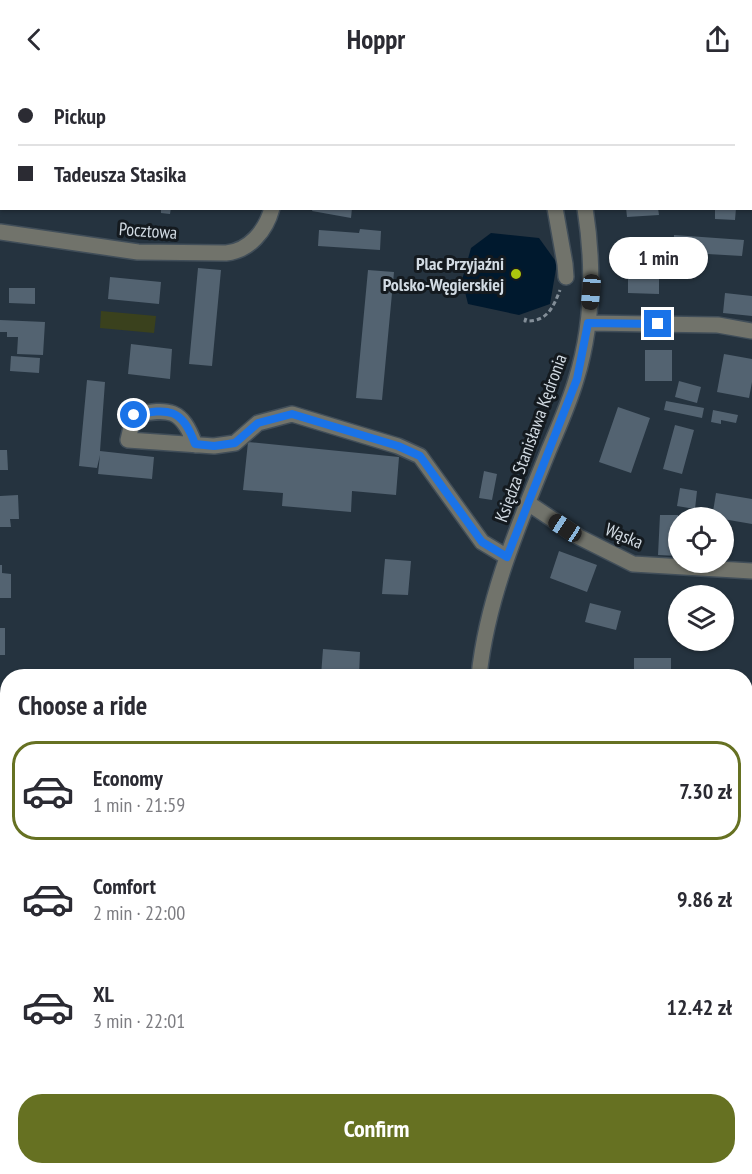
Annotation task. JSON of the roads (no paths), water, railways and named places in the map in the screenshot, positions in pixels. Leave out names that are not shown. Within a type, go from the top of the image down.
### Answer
[{"type":"street","name":"Pocztowa","points":[[0,232],[138,252],[226,254],[237,252],[255,239],[269,220],[272,210]]},
{"type":"street","points":[[555,210],[566,277]]},
{"type":"street","name":"Księdza Stanisława Kędronia","points":[[480,669],[487,627],[507,557],[577,379],[588,323],[591,264],[585,210]]},
{"type":"street","points":[[588,323],[718,326],[752,331]]},
{"type":"street","points":[[195,444],[214,446],[235,443],[258,423],[292,414],[398,446],[420,456],[482,542],[507,557]]},
{"type":"street","name":"Wąska","points":[[528,503],[579,537],[633,564],[752,571]]},
{"type":"water","points":[[491,233],[539,238],[557,263],[550,304],[519,315],[468,304],[462,280],[471,248]]},
{"type":"place","name":"Plac Przyjaźni Polsko-Węgierskiej","points":[[516,274]]}]
